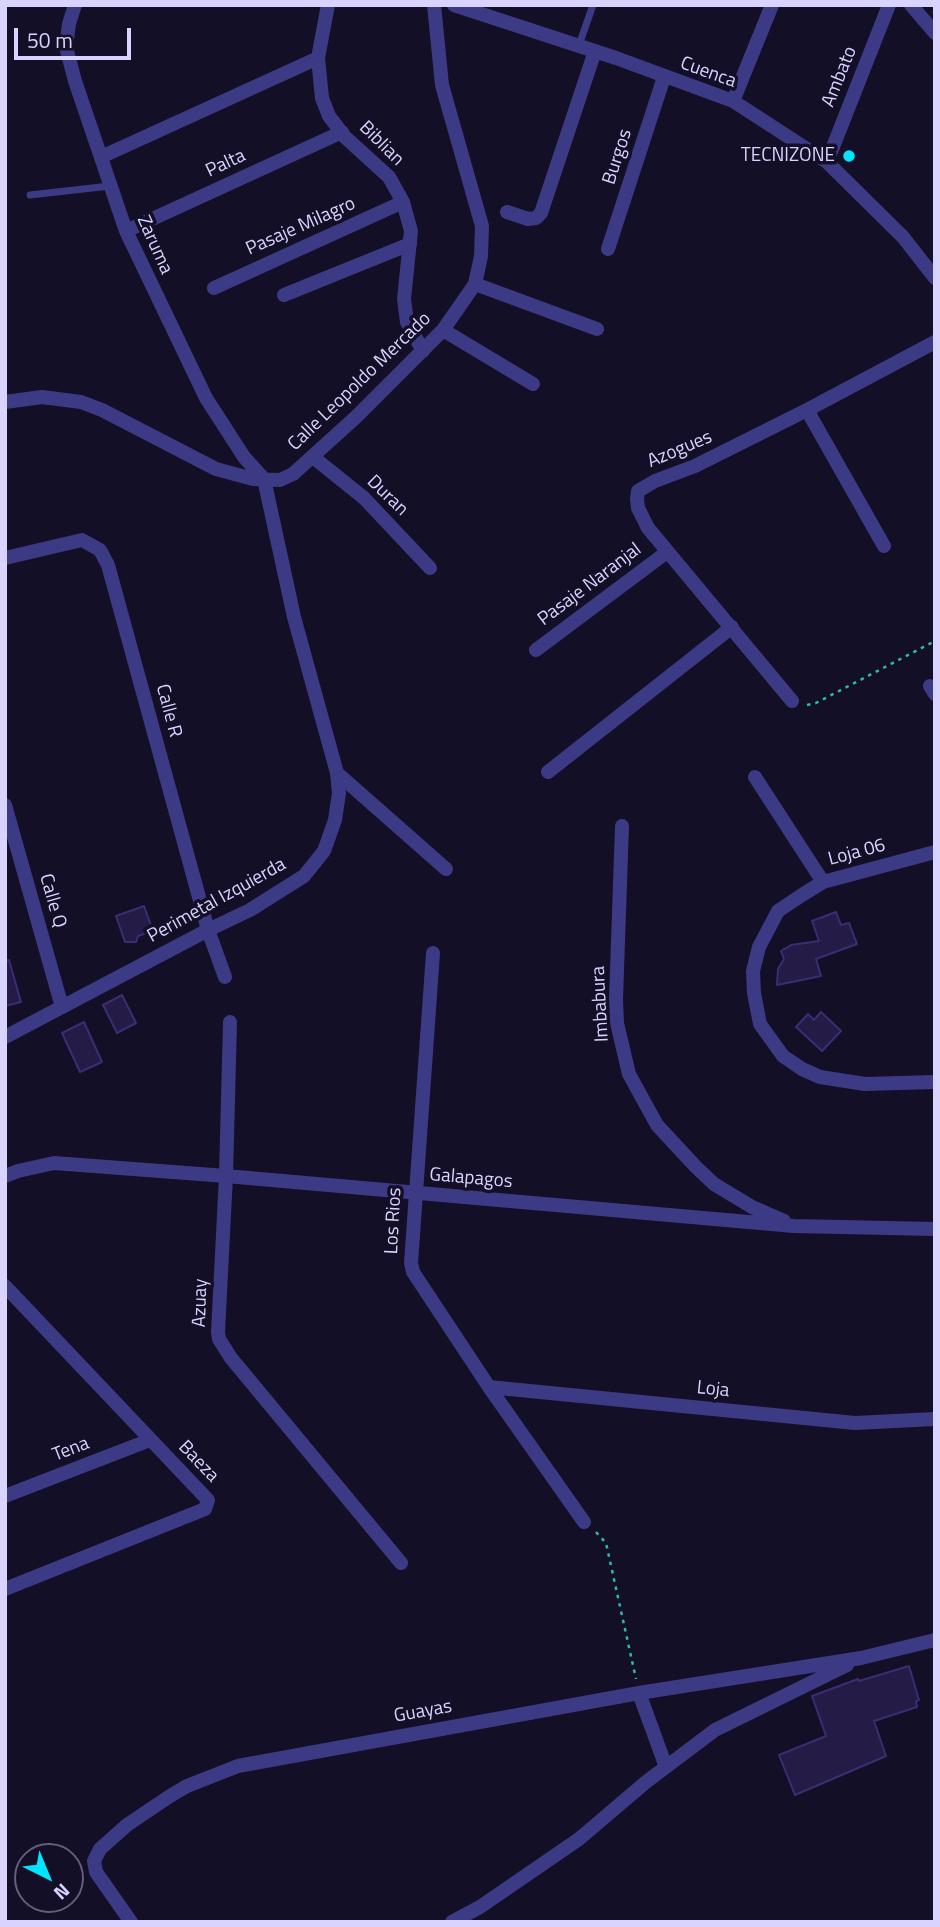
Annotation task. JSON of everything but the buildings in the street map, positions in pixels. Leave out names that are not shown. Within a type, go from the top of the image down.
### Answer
[{"type":"street","name":"Zaruma","points":[[75,5],[66,47],[126,231],[206,398],[244,457],[264,479]]},
{"type":"street","name":"Biblian","points":[[328,5],[318,58],[322,98],[329,116],[345,137],[389,177],[403,202],[411,231],[404,299],[407,323],[423,351]]},
{"type":"street","name":"Calle Leopoldo Mercado","points":[[264,479],[280,480],[293,474],[313,457],[443,330],[475,284],[481,256],[482,226],[442,85],[434,5]]},
{"type":"street","name":"Cuenca","points":[[454,5],[595,51],[733,101],[827,162],[903,237],[935,278]]},
{"type":"street","points":[[733,101],[772,5]]},
{"type":"street","name":"Ambato","points":[[827,162],[889,5]]},
{"type":"street","points":[[911,5],[935,33]]},
{"type":"street","points":[[507,212],[528,219],[536,218],[541,213],[595,51]]},
{"type":"street","points":[[101,157],[318,58]]},
{"type":"street","name":"Burgos","points":[[608,249],[664,77]]},
{"type":"street","name":"Palta","points":[[126,231],[342,132]]},
{"type":"street","name":"Pasaje Milagro","points":[[214,288],[403,202]]},
{"type":"street","points":[[284,295],[410,244]]},
{"type":"street","points":[[475,284],[597,329]]},
{"type":"street","points":[[443,330],[533,384]]},
{"type":"street","name":"Azogues","points":[[792,701],[648,528],[638,508],[638,491],[807,410],[935,342]]},
{"type":"street","points":[[5,402],[42,397],[81,402],[102,410],[216,469],[253,479],[264,479]]},
{"type":"street","points":[[807,410],[884,546]]},
{"type":"street","name":"Duran","points":[[313,457],[364,498],[430,568]]},
{"type":"street","name":"Perimetal Izquierda","points":[[5,1037],[208,929],[250,910],[304,876],[324,851],[335,820],[340,793],[337,773],[295,617],[264,479]]},
{"type":"street","name":"Calle R","points":[[5,558],[82,540],[100,550],[108,565],[208,929],[225,977]]},
{"type":"street","name":"Pasaje Naranjal","points":[[536,650],[667,552]]},
{"type":"street","points":[[548,772],[732,627]]},
{"type":"street","points":[[337,773],[446,869]]},
{"type":"street","points":[[755,777],[822,882]]},
{"type":"street","name":"Calle Q","points":[[5,805],[62,1007]]},
{"type":"street","name":"Imbabura","points":[[622,826],[616,999],[617,1023],[629,1074],[657,1125],[715,1184],[752,1207],[794,1226]]},
{"type":"street","name":"Loja 06","points":[[935,852],[822,882],[778,911],[760,947],[753,971],[760,1024],[782,1056],[802,1069],[820,1077],[865,1084],[935,1082]]},
{"type":"street","name":"Los Rios","points":[[433,953],[415,1193],[411,1263],[413,1272],[489,1388],[584,1522]]},
{"type":"street","name":"Azuay","points":[[230,1022],[219,1339],[231,1358],[401,1563]]},
{"type":"street","name":"Galapagos","points":[[5,1176],[54,1163],[794,1226],[935,1229]]},
{"type":"street","name":"Baeza","points":[[5,1286],[208,1500],[205,1509],[5,1589]]},
{"type":"street","name":"Loja","points":[[489,1388],[855,1423],[935,1419]]},
{"type":"street","name":"Tena","points":[[5,1496],[150,1440]]},
{"type":"street","name":"Guayas","points":[[131,1922],[96,1872],[94,1861],[100,1849],[127,1825],[187,1786],[238,1766],[639,1693],[861,1658],[935,1640]]},
{"type":"street","name":"Guayas","points":[[452,1922],[480,1907],[579,1839],[715,1730],[861,1658]]},
{"type":"street","points":[[639,1693],[666,1767]]},
{"type":"lane","points":[[579,46],[593,5]]},
{"type":"lane","points":[[30,195],[110,186]]},
{"type":"path","points":[[792,701],[803,705],[816,703],[935,641]]},
{"type":"path","points":[[584,1522],[606,1543],[639,1693]]},
{"type":"place","name":"TECNIZONE","points":[[849,156]]}]
